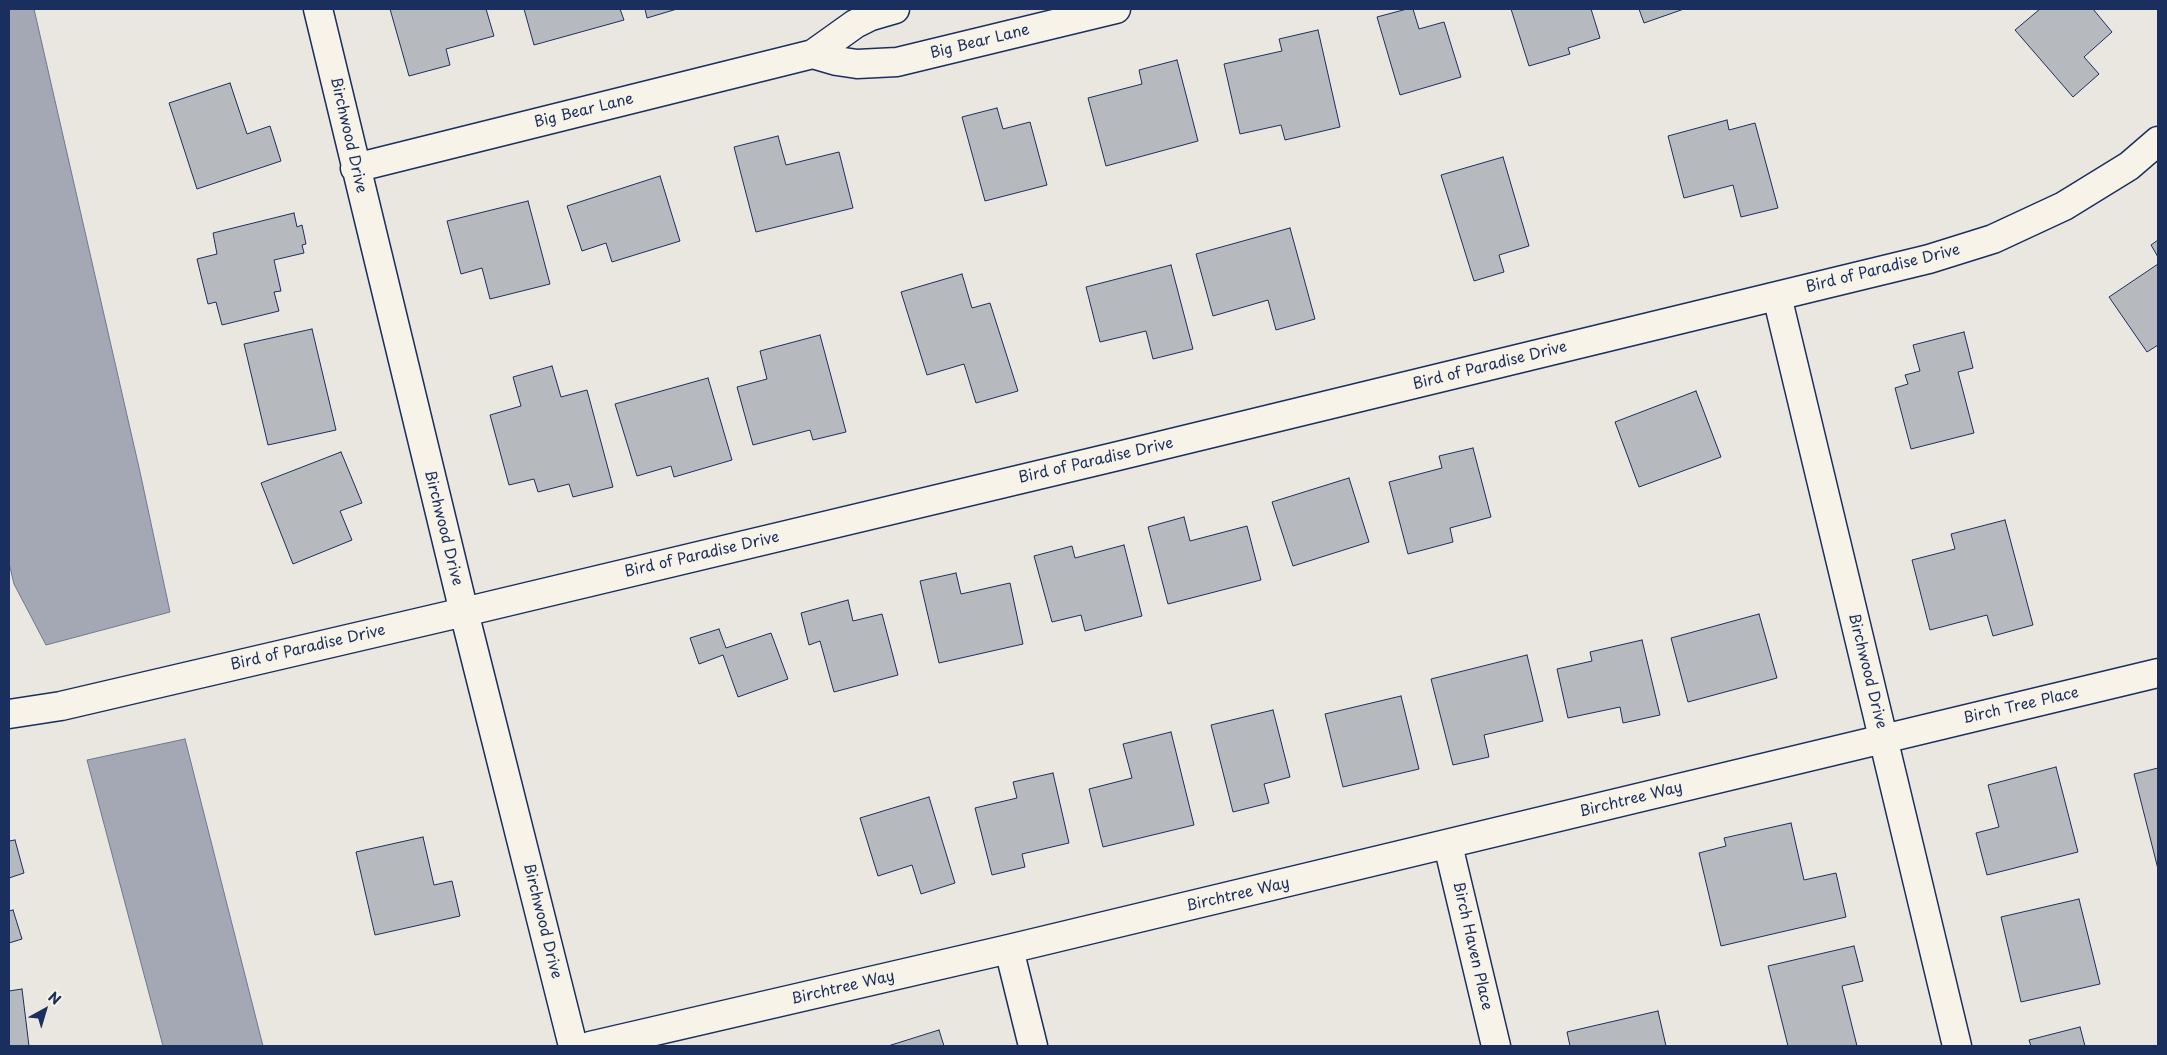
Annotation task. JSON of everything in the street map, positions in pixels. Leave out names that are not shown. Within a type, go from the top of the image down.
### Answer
[{"type":"street","name":"Birchwood Drive","points":[[318,9],[464,612],[573,1046]]},
{"type":"street","name":"Big Bear Lane","points":[[355,168],[813,54],[855,24],[871,16],[895,9]]},
{"type":"street","name":"Big Bear Lane","points":[[813,54],[837,62],[857,64],[897,62],[1116,9]]},
{"type":"street","name":"Bird of Paradise Drive","points":[[9,714],[61,706],[464,612],[1127,454],[1929,259],[1993,239],[2064,206],[2129,166],[2158,142]]},
{"type":"street","name":"Birchwood Drive","points":[[1777,296],[1957,1046]]},
{"type":"street","name":"Birch Tree Place","points":[[1884,738],[2158,674]]},
{"type":"street","name":"Birchtree Way","points":[[590,1046],[1448,845],[1884,738]]},
{"type":"street","name":"Birch Haven Place","points":[[1448,845],[1496,1046]]},
{"type":"street","points":[[1009,949],[1033,1046]]},
{"type":"shaded area","points":[[9,9],[34,9],[140,472],[170,612],[46,645],[14,584],[9,563]]},
{"type":"shaded area","points":[[185,739],[263,1046],[163,1046],[87,760]]},
{"type":"building","points":[[390,9],[486,9],[494,36],[446,49],[450,65],[409,76]]},
{"type":"building","points":[[524,9],[620,9],[624,20],[534,45]]},
{"type":"building","points":[[645,9],[677,9],[647,18]]},
{"type":"building","points":[[1413,9],[1419,29],[1444,22],[1461,77],[1400,95],[1377,17]]},
{"type":"building","points":[[1511,9],[1591,9],[1600,38],[1568,48],[1570,54],[1529,66]]},
{"type":"building","points":[[1639,9],[1684,9],[1644,23]]},
{"type":"building","points":[[2040,9],[2093,9],[2112,32],[2084,57],[2099,74],[2073,97],[2015,30]]},
{"type":"building","points":[[1318,30],[1340,127],[1285,140],[1281,125],[1240,134],[1224,64],[1282,51],[1279,39]]},
{"type":"building","points":[[1177,60],[1198,141],[1106,166],[1088,98],[1142,84],[1139,70]]},
{"type":"building","points":[[230,83],[247,134],[270,126],[281,161],[197,189],[169,103]]},
{"type":"building","points":[[997,108],[1003,129],[1030,122],[1047,185],[985,201],[962,117]]},
{"type":"building","points":[[1727,120],[1729,130],[1755,123],[1778,208],[1741,217],[1733,185],[1684,198],[1668,136]]},
{"type":"building","points":[[778,136],[786,165],[839,152],[853,208],[756,232],[734,147]]},
{"type":"building","points":[[1503,157],[1529,246],[1499,255],[1504,272],[1474,281],[1441,175]]},
{"type":"building","points":[[660,176],[680,241],[612,262],[606,243],[582,251],[567,206]]},
{"type":"building","points":[[528,201],[550,284],[490,299],[482,268],[461,274],[447,221]]},
{"type":"building","points":[[294,213],[297,227],[302,225],[306,244],[302,245],[304,253],[274,260],[281,291],[274,292],[279,311],[222,325],[216,302],[208,304],[197,259],[217,254],[213,233]]},
{"type":"building","points":[[1290,228],[1315,319],[1276,330],[1268,300],[1213,316],[1196,254]]},
{"type":"building","points":[[2158,240],[2158,257],[2151,245]]},
{"type":"building","points":[[2158,264],[2158,345],[2147,352],[2109,297]]},
{"type":"building","points":[[1171,265],[1193,349],[1153,359],[1146,331],[1100,342],[1086,287]]},
{"type":"building","points":[[962,274],[972,308],[990,303],[1018,391],[976,403],[964,364],[927,375],[901,292]]},
{"type":"building","points":[[312,329],[336,430],[268,445],[244,344]]},
{"type":"building","points":[[1964,332],[1973,368],[1958,372],[1974,433],[1911,449],[1895,388],[1908,384],[1905,375],[1920,371],[1913,345]]},
{"type":"building","points":[[820,335],[846,432],[813,440],[810,430],[753,445],[737,387],[767,379],[760,351]]},
{"type":"building","points":[[552,366],[561,397],[587,390],[613,487],[573,497],[569,484],[538,492],[534,479],[509,485],[490,415],[521,406],[513,377]]},
{"type":"building","points":[[708,378],[732,460],[674,477],[671,466],[637,476],[615,404]]},
{"type":"building","points":[[1696,391],[1721,457],[1639,487],[1615,422]]},
{"type":"building","points":[[1473,448],[1491,517],[1450,528],[1453,542],[1408,554],[1389,482],[1442,468],[1439,456]]},
{"type":"building","points":[[341,452],[362,503],[340,511],[352,540],[293,564],[261,483]]},
{"type":"building","points":[[1349,478],[1369,542],[1293,566],[1272,502]]},
{"type":"building","points":[[1184,517],[1190,541],[1247,526],[1261,580],[1168,604],[1148,527]]},
{"type":"building","points":[[2005,520],[2033,625],[1993,636],[1987,615],[1930,630],[1912,560],[1955,549],[1951,534]]},
{"type":"building","points":[[1124,545],[1142,616],[1085,631],[1081,615],[1052,622],[1034,556],[1072,546],[1075,558]]},
{"type":"building","points":[[956,573],[961,594],[1010,583],[1023,644],[939,663],[920,581]]},
{"type":"building","points":[[848,600],[853,621],[882,614],[898,675],[834,692],[820,641],[809,645],[801,613]]},
{"type":"building","points":[[1759,614],[1777,678],[1688,702],[1671,638]]},
{"type":"building","points":[[719,629],[726,648],[771,633],[788,679],[738,697],[723,655],[699,664],[690,638]]},
{"type":"building","points":[[1642,640],[1660,715],[1623,723],[1620,707],[1568,718],[1557,669],[1592,661],[1590,652]]},
{"type":"building","points":[[1527,655],[1543,721],[1484,735],[1489,757],[1453,765],[1431,679]]},
{"type":"building","points":[[1401,696],[1419,769],[1343,787],[1325,714]]},
{"type":"building","points":[[1273,710],[1290,777],[1264,784],[1269,803],[1233,812],[1211,725]]},
{"type":"building","points":[[1171,732],[1194,825],[1103,847],[1089,789],[1132,778],[1123,744]]},
{"type":"building","points":[[2056,767],[2078,852],[1987,875],[1976,833],[1999,827],[1988,785]]},
{"type":"building","points":[[2158,768],[2158,869],[2134,774]]},
{"type":"building","points":[[1053,773],[1069,843],[1022,854],[1025,867],[992,875],[975,808],[1017,798],[1013,782]]},
{"type":"building","points":[[929,797],[955,883],[921,894],[912,865],[878,876],[860,818]]},
{"type":"building","points":[[1791,823],[1804,880],[1836,873],[1846,917],[1721,946],[1699,853],[1726,846],[1724,838]]},
{"type":"building","points":[[423,837],[434,885],[452,881],[460,916],[375,935],[356,852]]},
{"type":"building","points":[[15,840],[24,873],[9,878],[9,841]]},
{"type":"building","points":[[2079,899],[2100,984],[2021,1002],[2001,917]]},
{"type":"building","points":[[13,910],[22,939],[9,943],[9,911]]},
{"type":"building","points":[[1854,946],[1863,981],[1842,986],[1857,1046],[1788,1046],[1768,966]]},
{"type":"building","points":[[22,989],[29,1046],[9,1046],[9,991]]},
{"type":"building","points":[[1658,1011],[1666,1046],[1570,1046],[1567,1032]]},
{"type":"building","points":[[2080,1027],[2085,1046],[2031,1046],[2029,1040]]},
{"type":"building","points":[[939,1030],[944,1046],[888,1046]]}]
